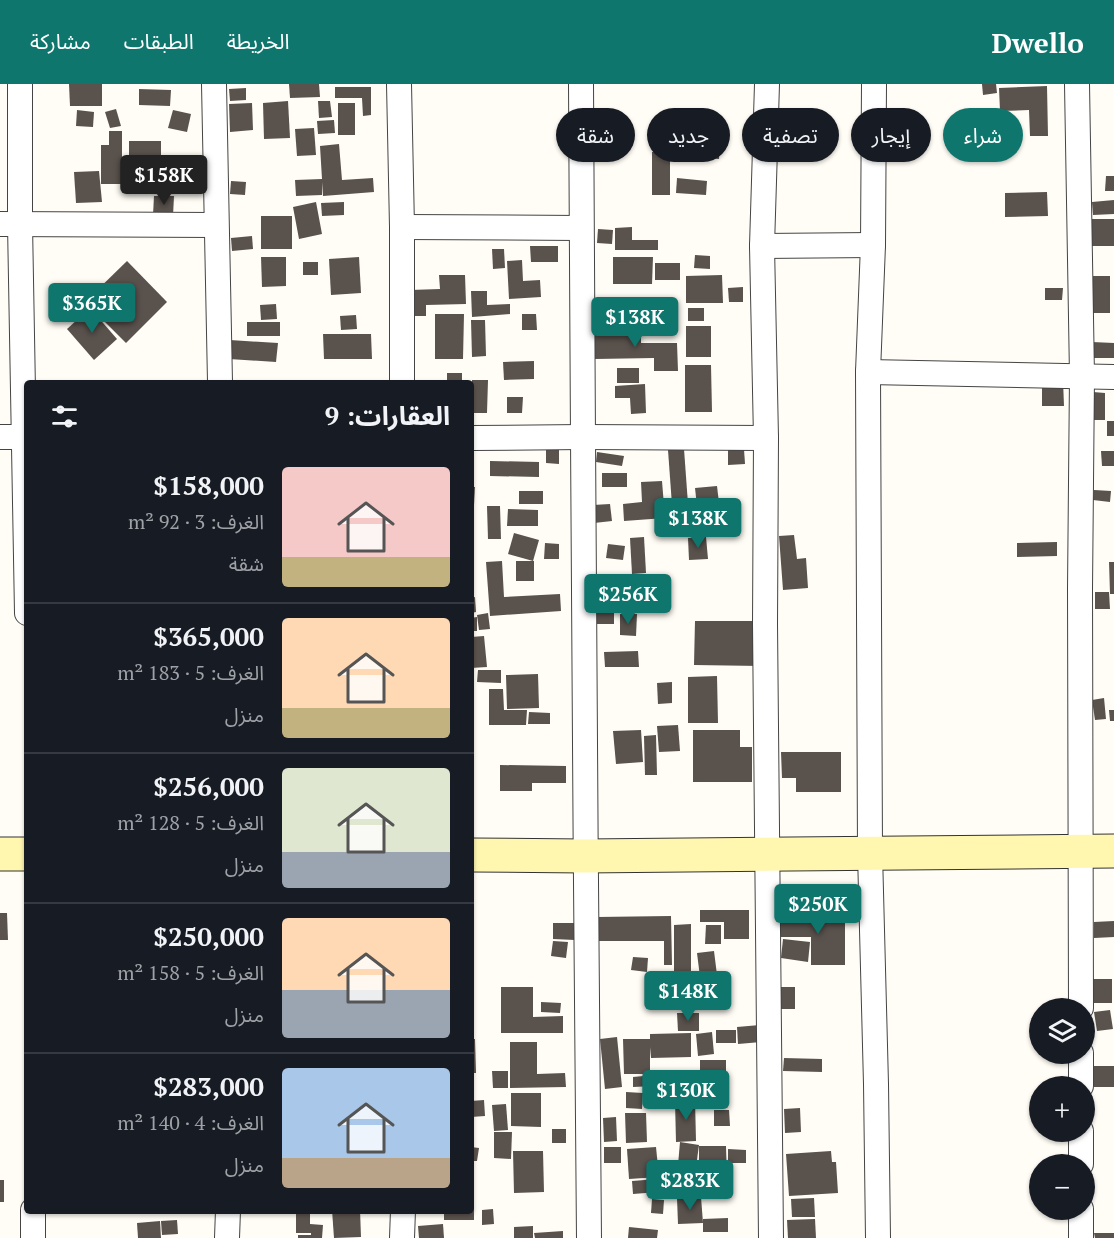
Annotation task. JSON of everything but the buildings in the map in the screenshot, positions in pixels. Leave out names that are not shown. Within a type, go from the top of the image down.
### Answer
[{"type":"street","points":[[20,84],[10,224],[17,437],[24,560]]},
{"type":"street","points":[[213,84],[220,380]]},
{"type":"street","points":[[399,84],[402,380]]},
{"type":"street","points":[[581,84],[580,228],[589,1238]]},
{"type":"street","points":[[766,84],[762,246],[766,438],[765,624],[771,1238]]},
{"type":"street","points":[[874,84],[873,245],[868,372],[870,853],[878,1238]]},
{"type":"street","points":[[1077,84],[1082,376],[1081,998]]},
{"type":"street","points":[[10,224],[216,225]]},
{"type":"street","points":[[402,227],[580,228]]},
{"type":"street","points":[[762,246],[873,245]]},
{"type":"street","points":[[868,372],[1114,377]]},
{"type":"street","points":[[474,438],[766,438]]},
{"type":"street","points":[[474,855],[1114,851]]},
{"type":"street","points":[[0,854],[24,854]]},
{"type":"street","points":[[33,1214],[33,1238]]},
{"type":"street","points":[[227,1238],[228,1214]]},
{"type":"street","points":[[402,1238],[403,1214]]},
{"type":"street","points":[[1081,1220],[1081,1238]]}]
